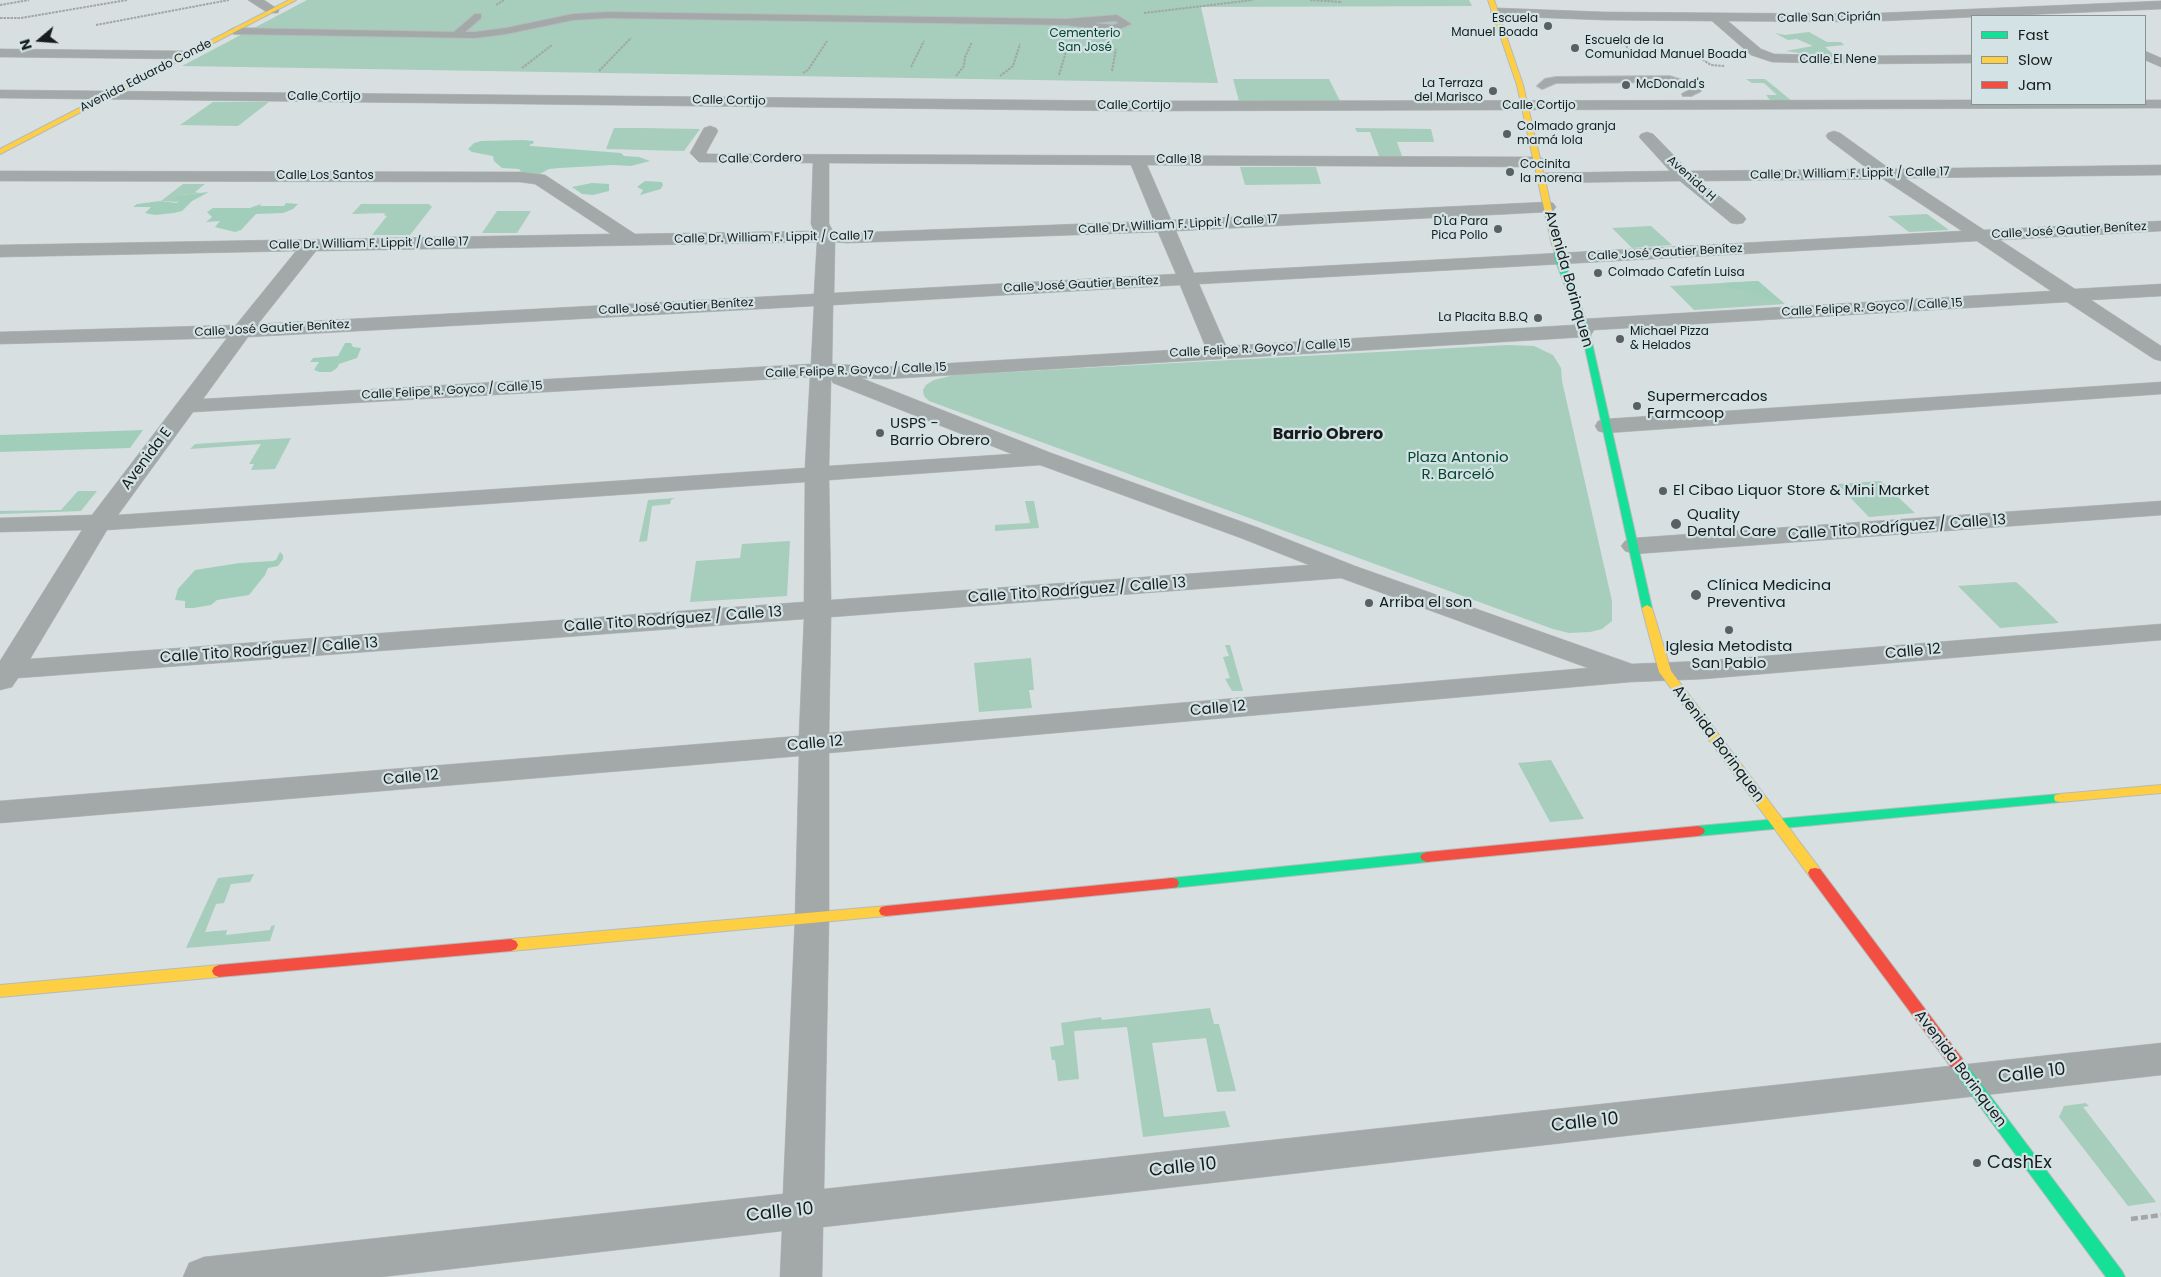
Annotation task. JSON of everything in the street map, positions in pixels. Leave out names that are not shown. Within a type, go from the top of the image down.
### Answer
[{"type":"street","points":[[254,0],[274,10]]},
{"type":"street","name":"Avenida Eduardo Conde","points":[[3,149],[293,0]]},
{"type":"street","points":[[2034,0],[2064,15]]},
{"type":"street","name":"Calle San Ciprián","points":[[1494,6],[1604,16],[1857,18],[2161,5]]},
{"type":"street","name":"Avenida Borinquen","points":[[1494,6],[1525,106],[1559,259],[1584,328],[1634,546],[1644,599],[1665,672],[2116,1277]]},
{"type":"street","name":"Calle El Nene","points":[[1717,18],[1756,52],[1772,58],[1843,60],[1971,59]]},
{"type":"street","points":[[0,53],[187,55]]},
{"type":"street","name":"Calle Cortijo","points":[[0,94],[1130,106],[1971,105]]},
{"type":"street","name":"Calle Cortijo","points":[[2146,104],[2161,104]]},
{"type":"street","name":"Calle Cordero","points":[[710,131],[698,153],[705,158],[821,158]]},
{"type":"street","points":[[1834,136],[2161,355]]},
{"type":"street","name":"Avenida H","points":[[1647,137],[1684,176],[1737,219]]},
{"type":"street","points":[[801,1277],[812,918],[818,609],[818,474],[826,236],[825,230],[820,224],[821,158]]},
{"type":"street","name":"Calle 18","points":[[821,158],[1137,160],[1539,170]]},
{"type":"street","points":[[1137,160],[1218,352]]},
{"type":"street","name":"Calle Dr. William F. Lippit / Calle 17","points":[[1539,170],[1684,176],[2161,170]]},
{"type":"street","name":"Calle Los Santos","points":[[0,176],[520,177],[539,179],[632,240]]},
{"type":"street","name":"Calle Dr. William F. Lippit / Calle 17","points":[[0,251],[826,236],[847,238],[1166,226],[1547,208]]},
{"type":"street","name":"Calle José Gautier Benítez","points":[[0,338],[242,331],[2161,226]]},
{"type":"street","name":"Avenida E","points":[[3,674],[99,523],[242,331],[311,245]]},
{"type":"street","name":"Calle Felipe R. Goyco / Calle 15","points":[[188,406],[821,370],[886,372],[2161,290]]},
{"type":"street","points":[[821,370],[1043,458],[1250,533],[1346,571],[1630,673]]},
{"type":"street","points":[[1606,426],[2161,388]]},
{"type":"street","points":[[0,525],[99,523],[1043,458]]},
{"type":"street","name":"Calle Tito Rodríguez / Calle 13","points":[[1634,546],[2161,508]]},
{"type":"street","name":"Calle Tito Rodríguez / Calle 13","points":[[3,674],[818,609],[1346,571]]},
{"type":"street","name":"Calle 12","points":[[0,812],[1630,673],[1665,672],[2161,632]]},
{"type":"street","points":[[0,991],[812,918],[1777,823],[2160,791]]},
{"type":"street","name":"Calle 10","points":[[204,1277],[2161,1059]]},
{"type":"lane","points":[[234,31],[485,34],[584,15],[1069,22],[1106,18],[1119,19]]},
{"type":"lane","points":[[456,34],[478,16]]},
{"type":"lane","points":[[1542,86],[1549,81],[1556,80],[1669,79],[1686,83],[1694,93]]},
{"type":"path","points":[[0,5],[29,0]]},
{"type":"path","points":[[0,18],[21,18],[126,0]]},
{"type":"path","points":[[96,25],[229,0]]},
{"type":"path","points":[[1119,19],[1147,12],[1253,0]]},
{"type":"path","points":[[1310,0],[1342,2]]},
{"type":"path","points":[[599,70],[652,15]]},
{"type":"path","points":[[1604,16],[1628,50],[1682,51],[1714,66],[1725,66]]},
{"type":"path","points":[[803,73],[808,70],[820,53],[838,18]]},
{"type":"path","points":[[956,76],[964,66],[965,57],[970,49],[980,20]]},
{"type":"path","points":[[1000,76],[1015,62],[1024,21]]},
{"type":"path","points":[[1059,75],[1069,22]]},
{"type":"path","points":[[2131,1219],[2161,1215]]},
{"type":"green space","name":"Cementerio San José","points":[[307,0],[1469,0],[1472,6],[1201,7],[1218,83],[182,66]]},
{"type":"green space","points":[[1809,32],[1827,42],[1841,42],[1844,45],[1825,47],[1837,57],[1804,57],[1799,53],[1786,51],[1813,46],[1797,39],[1788,40],[1775,33],[1785,35]]},
{"type":"green space","points":[[1233,79],[1329,79],[1340,101],[1239,101]]},
{"type":"green space","points":[[1746,79],[1765,79],[1792,101],[1717,100],[1770,100],[1766,95],[1777,95],[1764,83],[1752,83]]},
{"type":"green space","points":[[213,102],[269,102],[238,126],[180,125]]},
{"type":"green space","points":[[614,128],[700,129],[684,151],[606,149]]},
{"type":"green space","points":[[1355,128],[1431,129],[1434,142],[1397,142],[1402,156],[1379,156],[1370,132],[1357,132]]},
{"type":"green space","points":[[481,141],[533,141],[534,143],[529,145],[531,146],[621,153],[624,156],[639,157],[650,161],[631,166],[613,165],[549,169],[538,175],[523,174],[519,169],[502,168],[494,161],[493,156],[472,152],[468,149],[474,143]]},
{"type":"green space","points":[[1240,167],[1316,167],[1321,184],[1245,185]]},
{"type":"green space","points":[[645,181],[662,182],[663,185],[661,189],[640,195],[643,190],[637,187]]},
{"type":"green space","points":[[592,183],[609,184],[609,191],[593,195],[582,194],[572,187]]},
{"type":"green space","points":[[183,184],[205,184],[195,192],[199,193],[181,195],[177,201],[180,202],[161,201]]},
{"type":"green space","points":[[209,192],[192,201],[182,211],[174,213],[155,215],[145,213],[151,207],[133,207],[137,204],[160,201],[177,203],[180,201],[173,200],[174,198],[181,195]]},
{"type":"green space","points":[[286,203],[298,204],[293,209],[283,213],[256,214],[241,230],[235,232],[215,227],[220,221],[206,222],[212,217],[207,212],[213,208],[250,208],[261,204],[260,206],[284,206]]},
{"type":"green space","points":[[361,204],[429,204],[432,207],[410,235],[372,235],[387,216],[384,215],[385,213],[352,214]]},
{"type":"green space","points":[[497,211],[531,211],[517,233],[482,233]]},
{"type":"green space","points":[[1927,214],[1949,230],[1909,232],[1888,216]]},
{"type":"green space","points":[[1651,226],[1672,245],[1632,248],[1612,228]]},
{"type":"green space","points":[[1758,281],[1785,304],[1694,310],[1670,286]]},
{"type":"green space","points":[[1758,281],[1780,300],[1768,300],[1745,290],[1729,288],[1721,283]]},
{"type":"green space","points":[[345,343],[351,343],[353,347],[361,348],[357,358],[339,364],[331,372],[314,370],[319,362],[310,362],[313,358],[338,356]]},
{"type":"green space","name":"Plaza Antonio R. Barceló","points":[[1508,345],[1534,346],[1553,355],[1561,368],[1562,381],[1612,601],[1612,621],[1602,629],[1590,632],[1569,633],[1553,629],[929,401],[924,396],[923,390],[926,385],[934,380],[954,375]]},
{"type":"green space","points":[[143,430],[130,448],[0,452],[0,435]]},
{"type":"green space","points":[[291,438],[275,469],[251,470],[254,464],[249,464],[261,444],[190,449],[195,444]]},
{"type":"green space","points":[[1881,481],[1915,513],[1869,517],[1837,484]]},
{"type":"green space","points":[[78,491],[97,491],[81,511],[0,514],[0,511],[61,510]]},
{"type":"green space","points":[[675,498],[671,500],[670,504],[652,506],[647,541],[639,542],[648,500]]},
{"type":"green space","points":[[1025,501],[1034,501],[1039,528],[995,531],[995,525],[1030,523]]},
{"type":"green space","points":[[790,541],[787,596],[690,602],[696,561],[740,558],[742,544]]},
{"type":"green space","points":[[280,552],[283,555],[283,559],[278,566],[268,568],[265,575],[249,595],[217,600],[211,605],[193,608],[185,608],[185,601],[175,600],[178,589],[195,570],[240,563],[273,561],[276,560]]},
{"type":"green space","points":[[2016,582],[2059,623],[2000,628],[1958,586]]},
{"type":"green space","points":[[1225,645],[1230,645],[1243,691],[1232,691],[1225,679],[1230,678],[1223,657],[1229,656]]},
{"type":"green space","points":[[1031,658],[1034,690],[1029,690],[1032,708],[979,712],[974,663]]},
{"type":"green space","points":[[1551,760],[1584,819],[1550,822],[1518,763]]},
{"type":"green space","points":[[254,874],[250,882],[231,884],[224,903],[216,904],[205,932],[227,930],[226,935],[270,930],[271,926],[275,925],[270,941],[186,948],[218,878]]},
{"type":"green space","points":[[1210,1008],[1214,1024],[1219,1024],[1236,1091],[1217,1092],[1206,1038],[1152,1043],[1164,1117],[1225,1111],[1230,1127],[1143,1137],[1127,1027],[1074,1031],[1079,1079],[1058,1081],[1055,1060],[1052,1060],[1050,1047],[1064,1045],[1061,1023],[1101,1017],[1102,1020]]},
{"type":"green space","points":[[2086,1103],[2089,1106],[2083,1107],[2156,1202],[2128,1206],[2059,1117],[2064,1106]]},
{"type":"traffic: fast","points":[[1556,245],[1559,259],[1584,325],[1647,608]]},
{"type":"traffic: fast","points":[[1698,831],[2060,798]]},
{"type":"traffic: fast","points":[[1172,883],[1427,857]]},
{"type":"traffic: fast","points":[[1956,1062],[2116,1277]]},
{"type":"traffic: slow","points":[[0,152],[293,0]]},
{"type":"traffic: slow","points":[[1491,0],[1520,85],[1556,245]]},
{"type":"traffic: slow","points":[[1647,608],[1665,672],[1815,873]]},
{"type":"traffic: slow","points":[[2060,798],[2161,789]]},
{"type":"traffic: slow","points":[[511,945],[886,911]]},
{"type":"traffic: slow","points":[[0,991],[219,971]]},
{"type":"traffic: jam","points":[[1427,857],[1698,831]]},
{"type":"traffic: jam","points":[[1815,873],[1956,1062]]},
{"type":"traffic: jam","points":[[886,911],[1172,883]]},
{"type":"traffic: jam","points":[[219,971],[511,945]]},
{"type":"place","name":"Escuela Manuel Boada","points":[[1548,26]]},
{"type":"place","name":"Escuela de la Comunidad Manuel Boada","points":[[1575,48]]},
{"type":"place","name":"McDonald's","points":[[1626,85]]},
{"type":"place","name":"La Terraza del Marisco","points":[[1493,91]]},
{"type":"place","name":"Colmado granja mamá lola","points":[[1507,134]]},
{"type":"place","name":"Cocinita la morena","points":[[1510,172]]},
{"type":"place","name":"D'La Para Pica Pollo","points":[[1498,229]]},
{"type":"place","name":"Colmado Cafetín Luisa","points":[[1598,273]]},
{"type":"place","name":"La Placita B.B.Q","points":[[1538,318]]},
{"type":"place","name":"Michael Pizza & Helados","points":[[1620,339]]},
{"type":"place","name":"Supermercados Farmcoop","points":[[1637,406]]},
{"type":"place","name":"USPS - Barrio Obrero","points":[[880,433]]},
{"type":"place","name":"El Cibao Liquor Store & Mini Market","points":[[1663,491]]},
{"type":"place","name":"Quality Dental Care","points":[[1676,524]]},
{"type":"place","name":"Clínica Medicina Preventiva","points":[[1696,595]]},
{"type":"place","name":"Arriba el son","points":[[1369,603]]},
{"type":"place","name":"Iglesia Metodista San Pablo","points":[[1729,630]]},
{"type":"place","name":"CashEx","points":[[1977,1163]]},
{"type":"district","name":"Barrio Obrero","points":[[1328,435]]}]
